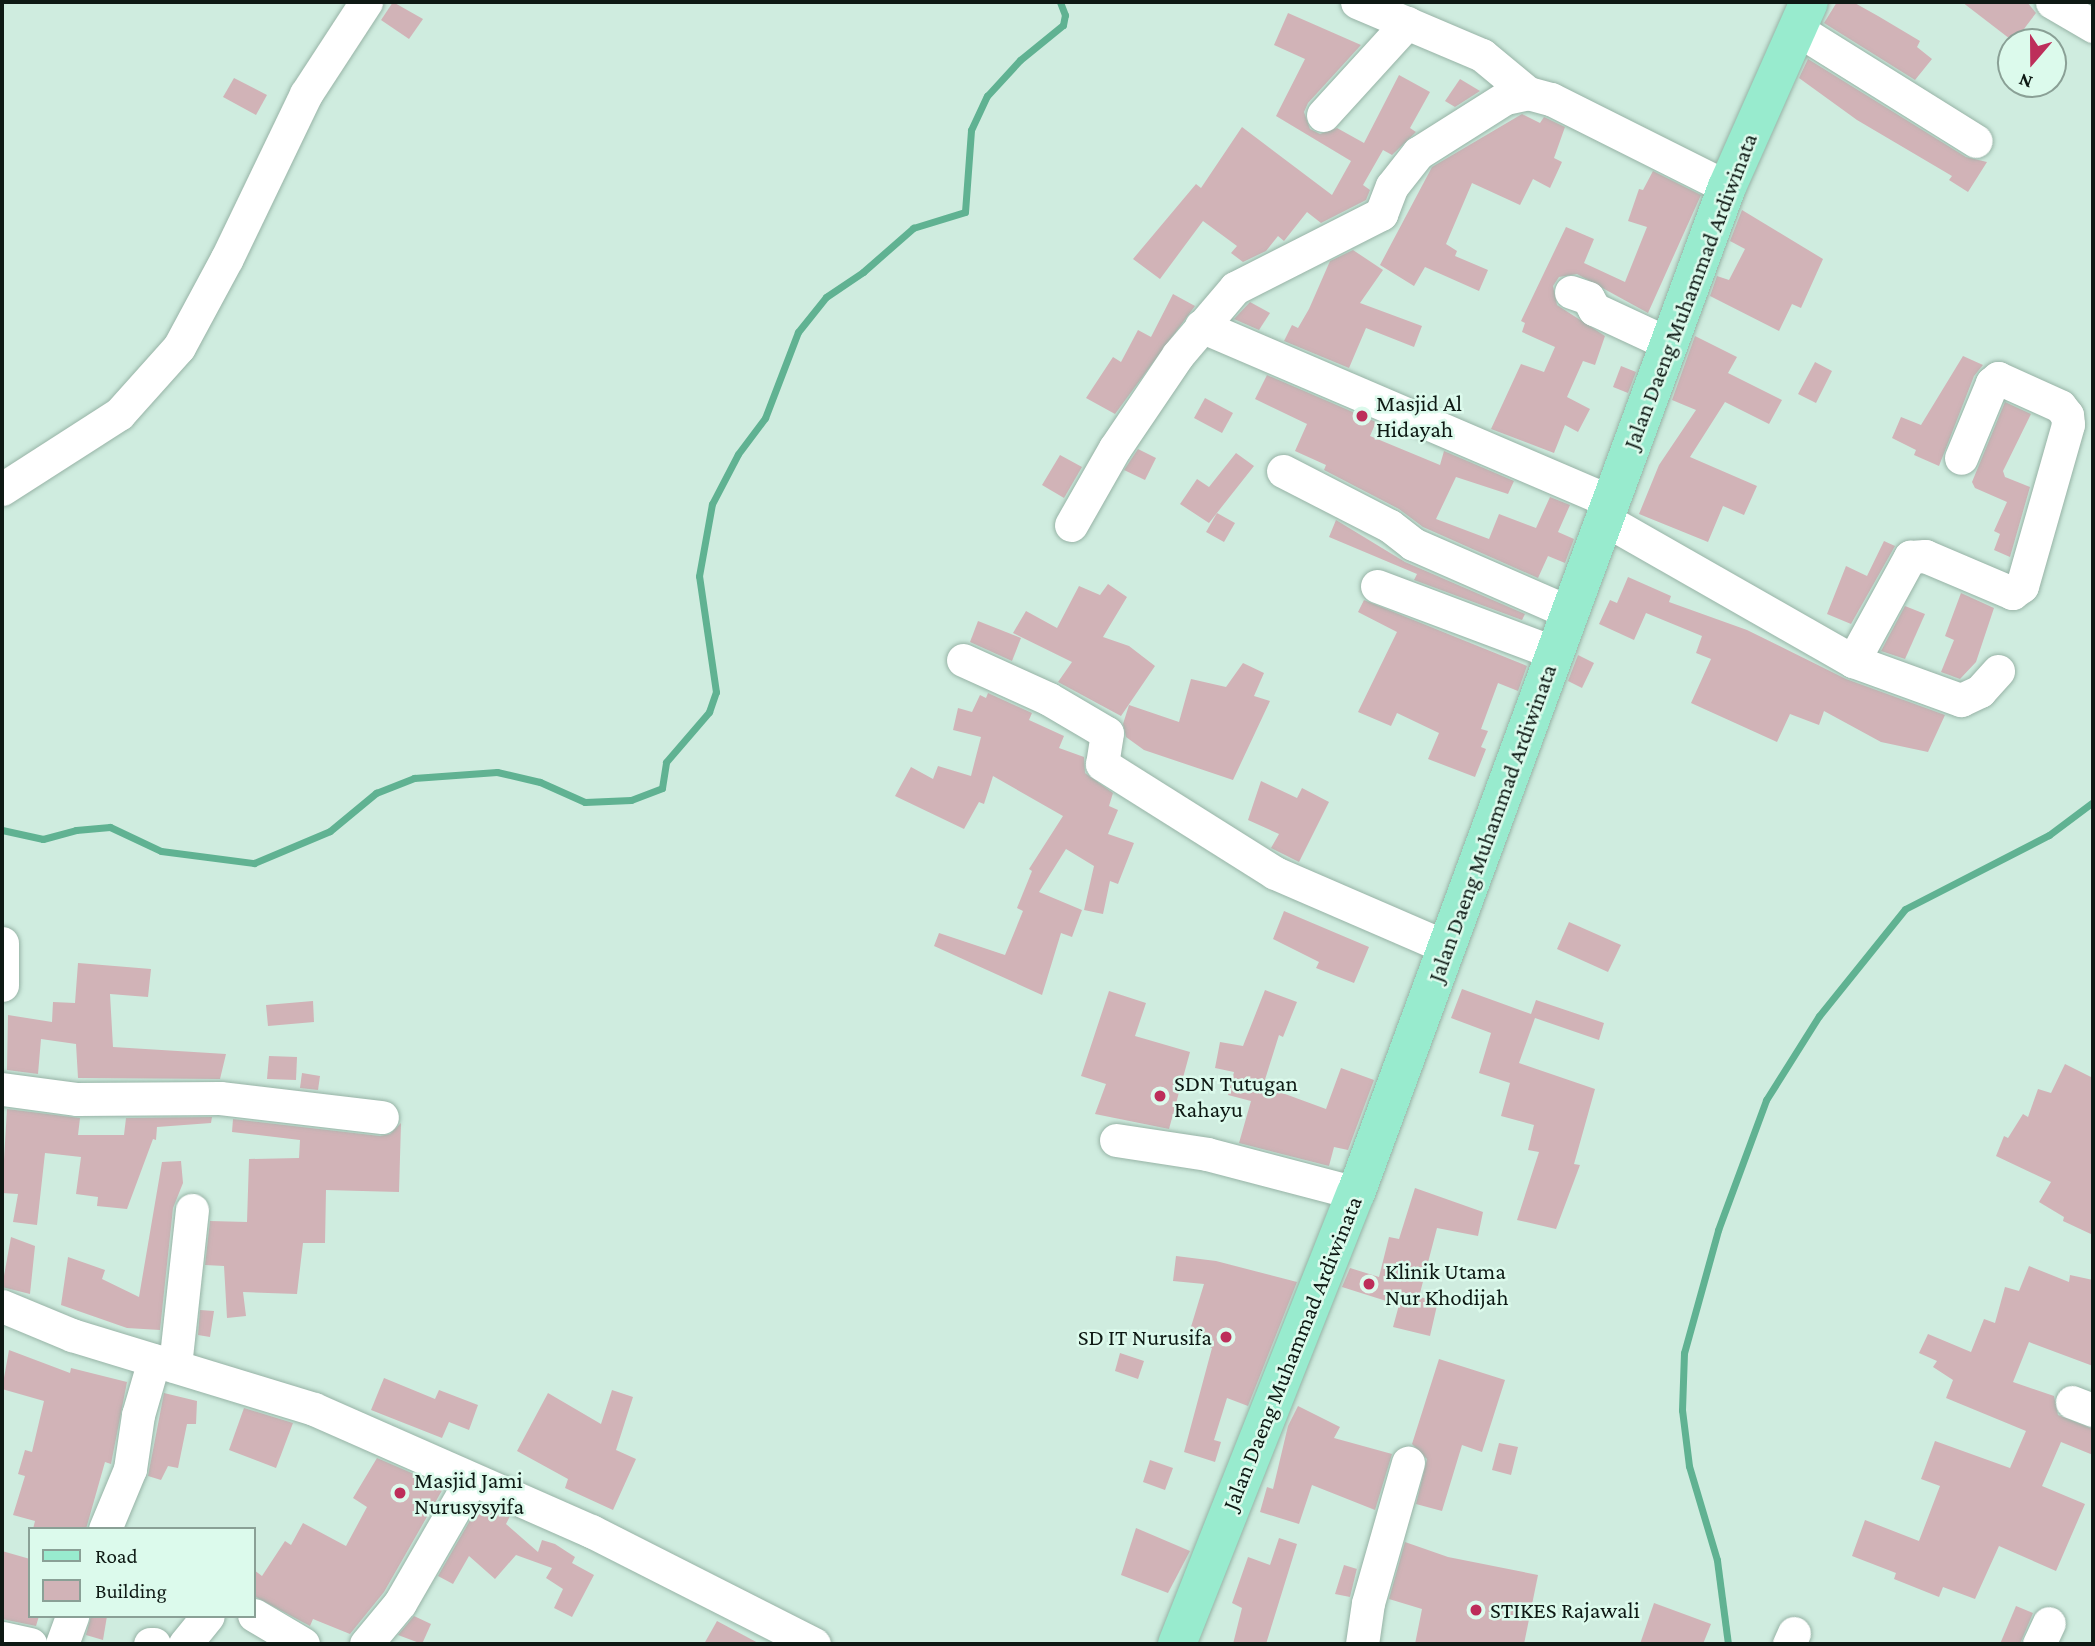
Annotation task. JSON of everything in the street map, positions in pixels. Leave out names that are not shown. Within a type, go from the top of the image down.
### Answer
[{"type":"main road","name":"Jalan Daeng Muhammad Ardiwinata","points":[[1177,1644],[1356,1193],[1727,187],[1802,15]]},
{"type":"street","points":[[2,489],[119,414],[179,347],[306,94],[366,2]]},
{"type":"street","points":[[1357,2],[1482,55],[1528,93],[1550,99],[1727,187]]},
{"type":"street","points":[[2052,2],[2093,26]]},
{"type":"street","points":[[1802,15],[1976,141]]},
{"type":"street","points":[[1323,115],[1407,23]]},
{"type":"street","points":[[1071,525],[1115,448],[1201,326],[1235,288],[1381,214],[1397,177],[1418,153],[1483,110],[1528,93]]},
{"type":"street","points":[[1571,292],[1588,298],[1594,309],[1668,345]]},
{"type":"street","points":[[1201,326],[1606,510],[1853,661],[1961,700],[1980,691],[1998,671]]},
{"type":"street","points":[[1853,661],[1910,557],[1925,556],[2012,593],[2022,586],[2068,424],[2067,415],[2060,407],[1998,378],[1992,383],[1961,458]]},
{"type":"street","points":[[1283,471],[1390,526],[1413,544],[1569,612]]},
{"type":"street","points":[[1377,586],[1555,653]]},
{"type":"street","points":[[964,660],[1049,699],[1107,733],[1102,764],[1275,873],[1446,947]]},
{"type":"street","points":[[2,943],[2,985]]},
{"type":"street","points":[[2,1089],[77,1099],[220,1098],[382,1118]]},
{"type":"street","points":[[1116,1140],[1207,1154],[1356,1193]]},
{"type":"street","points":[[106,1527],[130,1469],[138,1415],[164,1363],[192,1209]]},
{"type":"street","points":[[2,1306],[25,1319],[314,1409],[591,1531],[814,1644]]},
{"type":"street","points":[[1362,1644],[1368,1603],[1408,1463]]},
{"type":"street","points":[[366,1644],[400,1603],[471,1480]]},
{"type":"street","points":[[256,1616],[303,1644]]},
{"type":"street","points":[[62,1644],[71,1618]]},
{"type":"street","points":[[185,1644],[206,1618]]},
{"type":"street","points":[[2,1637],[30,1644]]},
{"type":"building","points":[[393,2],[423,19],[409,39],[381,20]]},
{"type":"building","points":[[1837,2],[1853,2],[1920,41],[1917,47],[1932,59],[1915,80],[1824,23]]},
{"type":"building","points":[[1962,2],[2027,2],[2036,13],[2025,28],[1997,29]]},
{"type":"building","points":[[1288,13],[1361,45],[1308,103],[1304,112],[1310,129],[1320,134],[1337,128],[1364,143],[1399,75],[1430,92],[1410,128],[1416,132],[1392,155],[1383,150],[1363,185],[1370,190],[1366,200],[1321,223],[1307,212],[1284,241],[1278,236],[1266,251],[1243,262],[1231,253],[1237,246],[1203,221],[1160,279],[1133,259],[1196,184],[1201,188],[1242,127],[1332,195],[1351,161],[1276,116],[1305,59],[1274,45]]},
{"type":"building","points":[[1808,59],[1966,157],[1987,162],[1968,192],[1949,180],[1952,176],[1857,120],[1799,78]]},
{"type":"building","points":[[234,78],[267,95],[256,115],[223,97]]},
{"type":"building","points":[[1460,79],[1480,91],[1455,107],[1445,101]]},
{"type":"building","points":[[1522,114],[1540,123],[1544,117],[1565,127],[1554,158],[1562,162],[1550,188],[1533,179],[1520,205],[1472,183],[1446,244],[1457,251],[1455,256],[1488,270],[1479,291],[1425,267],[1414,286],[1380,265],[1432,167]]},
{"type":"building","points":[[1653,171],[1701,195],[1648,313],[1577,274],[1559,277],[1553,286],[1557,305],[1605,336],[1595,365],[1583,361],[1567,397],[1590,409],[1578,432],[1565,425],[1554,453],[1491,429],[1521,364],[1544,372],[1555,347],[1522,332],[1525,323],[1521,321],[1566,227],[1594,239],[1584,263],[1625,282],[1647,227],[1628,221],[1639,189],[1643,190]]},
{"type":"building","points":[[1742,210],[1823,259],[1801,308],[1792,304],[1779,331],[1710,296],[1717,276],[1729,280],[1745,249],[1730,241]]},
{"type":"building","points":[[1353,250],[1383,270],[1360,303],[1422,326],[1414,347],[1366,328],[1349,368],[1284,341],[1292,325],[1298,328],[1309,309],[1330,261]]},
{"type":"building","points":[[1173,294],[1195,306],[1115,414],[1086,398],[1113,357],[1121,362],[1138,330],[1151,337]]},
{"type":"building","points":[[1250,302],[1270,313],[1259,330],[1234,319]]},
{"type":"building","points":[[1695,336],[1737,357],[1728,373],[1782,400],[1769,424],[1725,402],[1690,457],[1757,486],[1744,515],[1723,506],[1708,542],[1639,514],[1659,465],[1696,410],[1672,400]]},
{"type":"building","points":[[1963,356],[1983,365],[1974,376],[1939,466],[1914,455],[1916,450],[1892,438],[1901,417],[1921,425]]},
{"type":"building","points":[[1815,362],[1832,371],[1816,403],[1798,394]]},
{"type":"building","points":[[1621,366],[1636,372],[1628,393],[1613,387]]},
{"type":"building","points":[[1267,375],[1376,422],[1370,436],[1440,465],[1444,451],[1514,481],[1508,494],[1456,477],[1436,519],[1489,539],[1499,514],[1536,528],[1550,497],[1570,505],[1558,532],[1574,539],[1565,563],[1548,556],[1538,578],[1423,527],[1399,509],[1324,470],[1326,465],[1295,451],[1307,424],[1255,399]]},
{"type":"building","points":[[1205,398],[1233,413],[1222,433],[1194,418]]},
{"type":"building","points":[[2005,402],[2031,414],[2003,471],[2005,477],[2030,487],[2010,557],[1994,550],[2000,534],[1994,531],[2007,502],[1975,488],[1972,482]]},
{"type":"building","points":[[1138,449],[1156,458],[1145,480],[1124,470]]},
{"type":"building","points":[[1236,453],[1254,466],[1209,523],[1180,504],[1197,479],[1209,487]]},
{"type":"building","points":[[1060,455],[1082,467],[1064,498],[1042,485]]},
{"type":"building","points":[[1217,513],[1235,523],[1224,542],[1206,532]]},
{"type":"building","points":[[1336,520],[1405,562],[1525,614],[1522,620],[1414,580],[1417,574],[1329,537]]},
{"type":"building","points":[[1884,541],[1895,546],[1851,624],[1827,614],[1846,566],[1867,576]]},
{"type":"building","points":[[1628,577],[1671,596],[1669,602],[1747,630],[1846,679],[1945,715],[1928,752],[1881,742],[1824,711],[1819,725],[1790,714],[1777,742],[1691,703],[1711,659],[1696,653],[1702,636],[1646,613],[1634,640],[1599,624],[1610,600],[1617,603]]},
{"type":"building","points":[[1108,584],[1127,597],[1103,637],[1129,646],[1155,666],[1121,716],[1058,682],[1072,662],[1013,633],[1026,611],[1057,628],[1079,586],[1100,595]]},
{"type":"building","points":[[1961,593],[1994,608],[1976,662],[1960,679],[1941,672],[1954,640],[1945,636]]},
{"type":"building","points":[[1364,600],[1527,666],[1518,691],[1498,683],[1481,729],[1488,731],[1481,747],[1486,749],[1475,777],[1428,759],[1439,733],[1397,713],[1391,726],[1358,712],[1397,632],[1358,612]]},
{"type":"building","points":[[1905,606],[1925,614],[1905,659],[1881,651]]},
{"type":"building","points":[[978,621],[1021,638],[1012,661],[970,642]]},
{"type":"building","points":[[1578,655],[1594,663],[1582,688],[1568,681]]},
{"type":"building","points":[[1243,663],[1264,673],[1254,696],[1270,701],[1233,780],[1144,750],[1126,737],[1123,724],[1129,705],[1179,722],[1191,679],[1226,687]]},
{"type":"building","points":[[988,693],[1032,713],[1029,720],[1064,736],[1059,748],[1084,757],[1085,773],[1113,793],[1109,806],[1118,810],[1108,834],[1134,843],[1118,884],[1110,881],[1103,914],[1084,910],[1094,866],[1066,849],[1039,892],[1082,910],[1072,937],[1061,933],[1042,995],[934,946],[939,933],[1005,955],[1023,911],[1017,908],[1032,871],[1029,869],[1063,816],[993,776],[984,804],[979,802],[964,829],[895,796],[911,767],[933,779],[938,766],[971,776],[981,737],[953,730],[958,708],[972,712],[980,695],[986,698]]},
{"type":"building","points":[[1261,781],[1297,798],[1302,788],[1329,802],[1299,862],[1271,848],[1279,834],[1248,820]]},
{"type":"building","points":[[1284,911],[1369,947],[1354,983],[1316,968],[1319,962],[1273,939]]},
{"type":"building","points":[[1569,922],[1621,945],[1608,972],[1557,949]]},
{"type":"building","points":[[78,963],[151,969],[148,997],[110,994],[113,1047],[226,1054],[220,1079],[78,1078],[76,1044],[41,1039],[38,1074],[7,1070],[8,1015],[52,1022],[53,1002],[75,1003]]},
{"type":"building","points":[[1462,989],[1531,1014],[1536,1000],[1604,1023],[1599,1040],[1535,1018],[1519,1063],[1595,1089],[1574,1164],[1580,1165],[1556,1229],[1517,1220],[1539,1152],[1528,1150],[1534,1125],[1501,1116],[1510,1083],[1479,1073],[1491,1033],[1451,1018]]},
{"type":"building","points":[[1265,990],[1297,1002],[1283,1037],[1279,1035],[1263,1086],[1326,1109],[1341,1068],[1374,1080],[1348,1150],[1334,1147],[1329,1166],[1239,1143],[1251,1101],[1228,1095],[1234,1072],[1215,1068],[1220,1042],[1243,1046]]},
{"type":"building","points":[[1109,991],[1146,1003],[1135,1036],[1190,1052],[1169,1129],[1095,1114],[1106,1084],[1081,1076]]},
{"type":"building","points":[[313,1001],[314,1022],[268,1026],[266,1005]]},
{"type":"building","points":[[269,1056],[297,1057],[296,1080],[267,1079]]},
{"type":"building","points":[[2065,1064],[2093,1078],[2093,1235],[2063,1221],[2064,1217],[2039,1202],[2051,1182],[1996,1156],[2004,1136],[2008,1138],[2023,1114],[2028,1117],[2038,1089],[2051,1093]]},
{"type":"building","points":[[302,1073],[320,1076],[318,1090],[300,1088]]},
{"type":"building","points":[[7,1109],[80,1118],[78,1135],[124,1135],[126,1118],[212,1117],[211,1123],[157,1127],[156,1140],[153,1139],[127,1209],[97,1206],[98,1197],[76,1194],[81,1157],[45,1153],[37,1225],[13,1222],[18,1194],[2,1193]]},
{"type":"building","points":[[233,1119],[380,1136],[390,1134],[401,1123],[399,1192],[326,1190],[325,1243],[303,1243],[297,1294],[243,1292],[246,1316],[227,1318],[224,1266],[205,1265],[210,1221],[247,1222],[249,1159],[299,1158],[300,1140],[232,1132]]},
{"type":"building","points":[[181,1161],[183,1183],[173,1208],[160,1330],[127,1328],[61,1305],[68,1257],[105,1270],[102,1279],[139,1297],[162,1162]]},
{"type":"building","points":[[1415,1188],[1483,1212],[1478,1236],[1437,1228],[1419,1297],[1438,1301],[1430,1336],[1393,1327],[1399,1305],[1342,1287],[1350,1268],[1379,1277],[1389,1237],[1399,1239]]},
{"type":"building","points":[[11,1237],[35,1246],[30,1294],[2,1287]]},
{"type":"building","points":[[1176,1256],[1216,1261],[1297,1282],[1248,1406],[1227,1398],[1214,1440],[1221,1442],[1215,1462],[1184,1452],[1212,1348],[1187,1340],[1204,1284],[1173,1281]]},
{"type":"building","points":[[2029,1266],[2069,1282],[2070,1275],[2093,1280],[2093,1366],[2029,1342],[2013,1382],[2054,1396],[2058,1415],[2093,1429],[2093,1455],[2061,1442],[2042,1486],[2085,1504],[2056,1571],[1999,1546],[1975,1599],[1943,1587],[1939,1597],[1894,1579],[1896,1573],[1852,1556],[1865,1520],[1919,1541],[1940,1486],[1921,1479],[1935,1441],[2010,1468],[2026,1431],[1946,1398],[1953,1380],[1933,1367],[1937,1361],[1919,1353],[1928,1334],[1971,1352],[1984,1319],[1995,1323],[2005,1287],[2019,1291]]},
{"type":"building","points":[[200,1310],[214,1311],[210,1337],[198,1335]]},
{"type":"building","points":[[9,1350],[70,1373],[71,1368],[127,1382],[111,1464],[105,1462],[87,1527],[34,1527],[35,1521],[13,1515],[25,1476],[18,1474],[25,1450],[32,1452],[44,1401],[2,1389]]},
{"type":"building","points":[[1120,1353],[1144,1361],[1138,1379],[1115,1371]]},
{"type":"building","points":[[1439,1359],[1505,1380],[1482,1452],[1462,1445],[1442,1511],[1416,1504],[1427,1459],[1412,1444]]},
{"type":"building","points":[[384,1378],[435,1399],[439,1390],[478,1405],[469,1430],[449,1422],[442,1438],[371,1410]]},
{"type":"building","points":[[612,1390],[633,1397],[616,1450],[636,1459],[613,1510],[565,1488],[568,1479],[517,1451],[548,1393],[601,1424]]},
{"type":"building","points":[[164,1393],[197,1401],[196,1424],[187,1424],[178,1468],[168,1466],[161,1480],[148,1476]]},
{"type":"building","points":[[1298,1406],[1340,1427],[1334,1438],[1392,1454],[1375,1510],[1312,1485],[1299,1524],[1260,1512],[1267,1487],[1273,1489],[1288,1426]]},
{"type":"building","points":[[244,1408],[293,1423],[276,1468],[229,1450]]},
{"type":"building","points":[[1499,1443],[1518,1447],[1511,1475],[1492,1470]]},
{"type":"building","points":[[377,1458],[444,1487],[384,1592],[350,1634],[313,1619],[310,1626],[256,1597],[256,1572],[262,1576],[285,1541],[291,1545],[303,1523],[346,1546],[367,1507],[353,1498]]},
{"type":"building","points":[[1150,1460],[1173,1468],[1165,1490],[1143,1482]]},
{"type":"building","points":[[480,1503],[510,1516],[506,1524],[538,1552],[542,1540],[555,1544],[575,1557],[572,1563],[594,1575],[572,1617],[554,1608],[563,1589],[546,1578],[552,1568],[516,1555],[495,1579],[469,1556],[453,1584],[438,1576]]},
{"type":"building","points":[[1136,1528],[1190,1551],[1168,1593],[1121,1575]]},
{"type":"building","points":[[1279,1538],[1297,1544],[1266,1644],[1233,1644],[1242,1608],[1232,1603],[1248,1557],[1270,1565]]},
{"type":"building","name":"STIKES Rajawali","points":[[1405,1542],[1448,1557],[1538,1575],[1524,1644],[1415,1644],[1422,1609],[1389,1599]]},
{"type":"building","points":[[2,1551],[28,1558],[28,1618],[38,1618],[36,1626],[2,1619]]},
{"type":"building","points":[[1344,1565],[1357,1569],[1350,1597],[1335,1594]]},
{"type":"building","points":[[1654,1603],[1711,1624],[1703,1644],[1640,1644]]},
{"type":"building","points":[[2016,1606],[2033,1613],[2020,1644],[2000,1644]]},
{"type":"building","points":[[414,1616],[431,1624],[422,1644],[398,1635]]},
{"type":"building","points":[[90,1618],[107,1618],[103,1640],[86,1635]]},
{"type":"building","points":[[717,1621],[760,1644],[704,1644]]},
{"type":"waterway","points":[[2,830],[43,839],[76,830],[110,827],[161,851],[254,863],[330,831],[376,793],[414,778],[497,772],[540,782],[585,802],[631,800],[662,788],[666,762],[709,712],[716,692],[699,576],[712,504],[738,454],[765,418],[798,332],[826,297],[863,272],[913,228],[965,212],[971,130],[987,96],[1020,60],[1063,25],[1065,15],[1060,2]]},
{"type":"waterway","points":[[1728,1644],[1717,1560],[1689,1466],[1682,1410],[1684,1353],[1718,1230],[1766,1100],[1819,1016],[1905,909],[2049,835],[2093,802]]},
{"type":"place","name":"Masjid Al Hidayah","points":[[1362,416]]},
{"type":"place","name":"SDN Tutugan Rahayu","points":[[1160,1096]]},
{"type":"place","name":"Klinik Utama Nur Khodijah","points":[[1369,1284]]},
{"type":"place","name":"SD IT Nurusifa","points":[[1226,1337]]},
{"type":"place","name":"Masjid Jami Nurusysyifa","points":[[400,1493]]},
{"type":"place","name":"STIKES Rajawali","points":[[1476,1610]]}]
